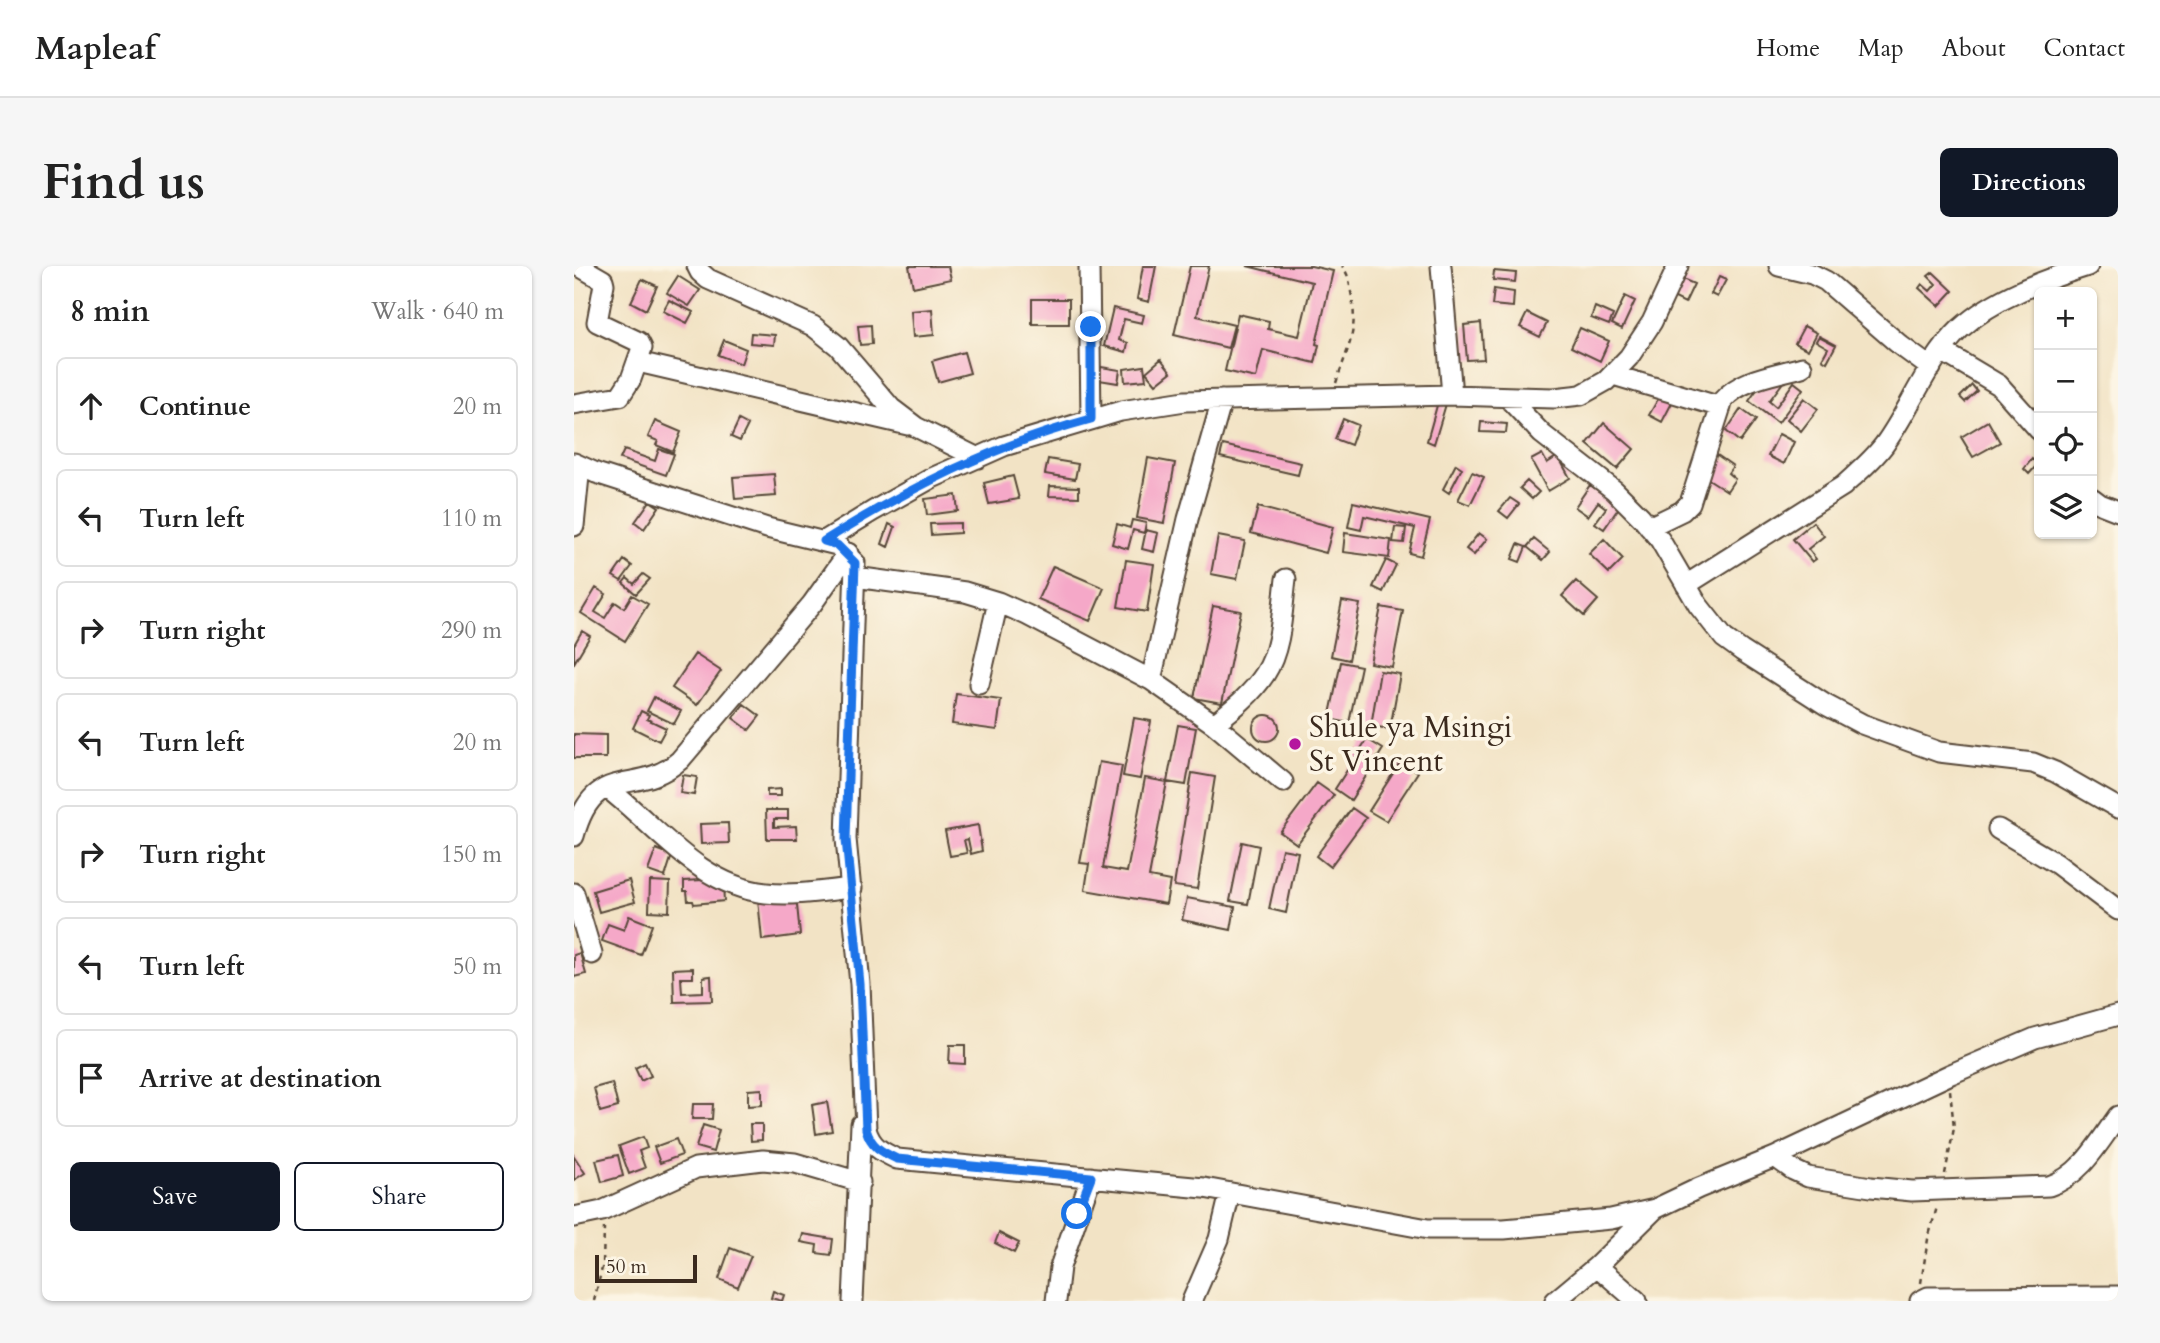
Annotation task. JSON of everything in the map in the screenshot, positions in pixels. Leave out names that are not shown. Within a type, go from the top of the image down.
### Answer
[{"type":"street","points":[[574,404],[620,396],[631,379],[642,348],[639,342],[597,322],[603,280],[579,266]]},
{"type":"street","points":[[697,266],[708,279],[801,319],[826,334],[891,408],[916,427],[978,458]]},
{"type":"street","points":[[1089,266],[1091,419]]},
{"type":"street","points":[[1441,266],[1452,395]]},
{"type":"street","points":[[824,541],[932,478],[1004,446],[1121,411],[1185,401],[1452,395],[1554,398],[1581,395],[1606,381],[1629,357],[1652,322],[1678,266]]},
{"type":"street","points":[[1779,266],[1812,274],[1826,282],[1901,346],[1999,385],[2034,424]]},
{"type":"street","points":[[1686,585],[1843,486],[1866,466],[1884,444],[1936,360],[1961,329],[1988,309],[2039,282],[2088,266]]},
{"type":"street","points":[[638,362],[916,427]]},
{"type":"street","points":[[1649,527],[1682,511],[1690,503],[1721,407],[1730,392],[1742,384],[1802,367]]},
{"type":"street","points":[[1613,374],[1721,407]]},
{"type":"street","points":[[1508,398],[1542,434],[1614,490],[1649,527],[1660,540],[1698,605],[1724,638],[1817,699],[1862,724],[1939,752],[2033,763],[2055,772],[2118,808]]},
{"type":"street","points":[[1151,680],[1188,519],[1222,400]]},
{"type":"street","points":[[574,526],[577,464],[596,473],[767,528],[837,545],[848,553],[855,563],[846,839],[860,984],[869,1139],[877,1149],[897,1159],[1204,1188],[1428,1229],[1504,1229],[1611,1219],[1655,1209],[2035,1038],[2118,1015]]},
{"type":"street","points":[[2097,502],[2118,511]]},
{"type":"street","points":[[574,836],[587,802],[598,792],[662,772],[680,760],[812,604],[848,553]]},
{"type":"street","points":[[855,577],[938,587],[998,602],[1151,680],[1214,724],[1283,782]]},
{"type":"street","points":[[1214,724],[1242,700],[1266,673],[1278,635],[1286,579]]},
{"type":"street","points":[[979,684],[998,602]]},
{"type":"street","points":[[607,788],[632,806],[679,853],[696,865],[741,887],[785,894],[852,888]]},
{"type":"street","points":[[1998,829],[2057,864],[2118,910]]},
{"type":"street","points":[[574,892],[592,954]]},
{"type":"street","points":[[853,1301],[860,1182],[858,1156],[865,1098]]},
{"type":"street","points":[[1775,1157],[1808,1177],[1912,1191],[2039,1186],[2063,1181],[2076,1170],[2118,1116]]},
{"type":"street","points":[[574,1217],[602,1211],[696,1168],[763,1160],[795,1163],[860,1182]]},
{"type":"street","points":[[1056,1301],[1060,1266],[1091,1177]]},
{"type":"street","points":[[1192,1301],[1219,1239],[1230,1192]]},
{"type":"street","points":[[1555,1301],[1597,1266],[1655,1209]]},
{"type":"street","points":[[1597,1266],[1637,1301]]},
{"type":"street","points":[[1920,1301],[1928,1297],[1998,1299],[2118,1296]]},
{"type":"path","points":[[1331,399],[1355,326],[1350,286],[1346,270],[1342,266]]},
{"type":"path","points":[[1920,1301],[1928,1238],[1942,1191],[1954,1128],[1951,1074]]},
{"type":"path","points":[[594,1301],[603,1264],[605,1238],[602,1211]]},
{"type":"building","points":[[909,266],[948,266],[951,279],[913,287]]},
{"type":"building","points":[[1143,266],[1156,266],[1149,302],[1137,299]]},
{"type":"building","points":[[1190,266],[1209,266],[1197,316],[1234,325],[1228,348],[1174,335]]},
{"type":"building","points":[[1247,266],[1311,266],[1333,271],[1316,344],[1319,345],[1315,363],[1263,350],[1256,378],[1225,371],[1238,314],[1269,321],[1268,329],[1299,336],[1312,282]]},
{"type":"building","points":[[1494,271],[1516,273],[1515,282],[1493,280]]},
{"type":"building","points":[[1933,272],[1953,291],[1939,306],[1919,288],[1922,284],[1930,291],[1936,284],[1928,276]]},
{"type":"building","points":[[678,276],[700,290],[689,306],[667,293]]},
{"type":"building","points":[[1678,277],[1694,284],[1685,303],[1669,295]]},
{"type":"building","points":[[1719,277],[1726,280],[1717,297],[1711,294]]},
{"type":"building","points":[[642,279],[657,286],[646,310],[631,302]]},
{"type":"building","points":[[1494,289],[1514,292],[1513,307],[1492,305]]},
{"type":"building","points":[[1625,296],[1635,301],[1622,329],[1612,324]]},
{"type":"building","points":[[1032,299],[1069,299],[1069,324],[1032,324]]},
{"type":"building","points":[[669,300],[693,312],[687,323],[663,311]]},
{"type":"building","points":[[1595,307],[1613,315],[1609,325],[1591,318]]},
{"type":"building","points":[[1113,308],[1144,315],[1142,323],[1124,319],[1119,340],[1128,343],[1126,352],[1104,346]]},
{"type":"building","points":[[932,309],[934,335],[913,337],[911,311]]},
{"type":"building","points":[[1527,313],[1547,323],[1540,337],[1520,327]]},
{"type":"building","points":[[1481,323],[1484,359],[1467,360],[1464,325]]},
{"type":"building","points":[[871,325],[872,344],[860,345],[858,326]]},
{"type":"building","points":[[1804,326],[1817,333],[1808,350],[1795,343]]},
{"type":"building","points":[[1580,328],[1609,341],[1600,361],[1571,347]]},
{"type":"building","points":[[751,333],[775,335],[774,345],[750,343]]},
{"type":"building","points":[[1819,336],[1836,345],[1827,362],[1822,359],[1828,348],[1816,341]]},
{"type":"building","points":[[724,340],[746,349],[741,364],[718,355]]},
{"type":"building","points":[[964,352],[970,373],[938,382],[932,361]]},
{"type":"building","points":[[1161,359],[1171,372],[1156,384],[1146,372]]},
{"type":"building","points":[[1144,366],[1146,380],[1125,382],[1124,369]]},
{"type":"building","points":[[1101,367],[1120,370],[1118,383],[1099,380]]},
{"type":"building","points":[[1770,371],[1784,381],[1769,401],[1776,407],[1794,382],[1803,389],[1778,423],[1749,401]]},
{"type":"building","points":[[1972,385],[1977,391],[1965,402],[1960,397]]},
{"type":"building","points":[[1662,392],[1674,399],[1662,422],[1649,415]]},
{"type":"building","points":[[1804,398],[1818,409],[1801,431],[1787,419]]},
{"type":"building","points":[[1438,402],[1446,404],[1434,444],[1427,441]]},
{"type":"building","points":[[1741,409],[1756,420],[1740,442],[1726,431]]},
{"type":"building","points":[[1343,419],[1358,425],[1351,445],[1335,439]]},
{"type":"building","points":[[739,420],[748,425],[740,441],[731,437]]},
{"type":"building","points":[[655,421],[681,432],[673,452],[656,445],[658,441],[648,437]]},
{"type":"building","points":[[1988,421],[2000,442],[1973,457],[1961,437]]},
{"type":"building","points":[[1481,422],[1507,424],[1506,433],[1480,432]]},
{"type":"building","points":[[1604,423],[1634,449],[1617,469],[1587,444]]},
{"type":"building","points":[[1779,434],[1794,442],[1784,464],[1768,456]]},
{"type":"building","points":[[1223,445],[1301,463],[1298,475],[1220,457]]},
{"type":"building","points":[[659,449],[674,454],[666,475],[620,459],[624,450],[655,461]]},
{"type":"building","points":[[1710,450],[1733,466],[1728,473],[1735,479],[1727,491],[1696,471]]},
{"type":"building","points":[[1542,454],[1547,463],[1558,456],[1570,478],[1548,491],[1531,460]]},
{"type":"building","points":[[1148,458],[1175,463],[1164,523],[1137,518]]},
{"type":"building","points":[[1048,459],[1078,464],[1075,479],[1045,474]]},
{"type":"building","points":[[2032,459],[2034,461],[2034,468],[2029,474],[2024,469]]},
{"type":"building","points":[[1456,464],[1462,468],[1449,493],[1443,489]]},
{"type":"building","points":[[1472,472],[1484,477],[1470,505],[1458,500]]},
{"type":"building","points":[[774,474],[776,496],[735,499],[733,477]]},
{"type":"building","points":[[1013,476],[1019,499],[989,504],[984,483]]},
{"type":"building","points":[[1527,481],[1539,492],[1532,499],[1520,488]]},
{"type":"building","points":[[1590,485],[1620,506],[1604,529],[1595,523],[1606,508],[1598,502],[1588,516],[1575,507]]},
{"type":"building","points":[[1050,486],[1079,487],[1079,497],[1049,496]]},
{"type":"building","points":[[956,495],[958,511],[927,515],[925,499]]},
{"type":"building","points":[[1510,498],[1519,504],[1508,518],[1499,511]]},
{"type":"building","points":[[650,501],[659,507],[644,529],[635,522]]},
{"type":"building","points":[[1353,502],[1430,520],[1421,556],[1409,553],[1415,528],[1364,516],[1361,530],[1348,527]]},
{"type":"building","points":[[1258,507],[1333,527],[1326,553],[1251,533]]},
{"type":"building","points":[[1132,520],[1146,523],[1144,533],[1133,530],[1128,549],[1112,544],[1117,524],[1130,528]]},
{"type":"building","points":[[1813,522],[1824,536],[1808,549],[1816,559],[1812,562],[1793,539]]},
{"type":"building","points":[[960,523],[960,533],[931,535],[930,524]]},
{"type":"building","points":[[889,524],[895,527],[888,547],[882,544]]},
{"type":"building","points":[[1395,527],[1406,528],[1404,543],[1393,542]]},
{"type":"building","points":[[1146,530],[1158,533],[1154,552],[1142,549]]},
{"type":"building","points":[[1345,533],[1391,540],[1389,558],[1343,552]]},
{"type":"building","points":[[1479,533],[1487,539],[1474,555],[1466,549]]},
{"type":"building","points":[[1218,536],[1245,541],[1237,579],[1211,574]]},
{"type":"building","points":[[1534,539],[1550,552],[1543,560],[1527,547]]},
{"type":"building","points":[[1604,539],[1623,559],[1609,573],[1589,554]]},
{"type":"building","points":[[1518,544],[1526,547],[1520,562],[1512,559]]},
{"type":"building","points":[[624,560],[632,566],[621,581],[613,576]]},
{"type":"building","points":[[1126,560],[1154,564],[1147,612],[1118,607]]},
{"type":"building","points":[[1386,560],[1396,565],[1383,592],[1373,587]]},
{"type":"building","points":[[1053,566],[1104,588],[1090,621],[1038,599]]},
{"type":"building","points":[[643,574],[650,579],[636,594],[623,583],[627,578],[634,584]]},
{"type":"building","points":[[1576,581],[1598,600],[1584,616],[1562,596]]},
{"type":"building","points":[[596,588],[606,594],[595,612],[605,618],[615,602],[624,608],[632,595],[648,604],[625,641],[581,613]]},
{"type":"building","points":[[1342,601],[1360,604],[1349,660],[1331,656]]},
{"type":"building","points":[[1213,606],[1241,611],[1222,703],[1194,698]]},
{"type":"building","points":[[1381,607],[1403,611],[1392,667],[1370,663]]},
{"type":"building","points":[[582,631],[590,636],[574,663],[574,645]]},
{"type":"building","points":[[695,654],[721,671],[697,705],[672,688]]},
{"type":"building","points":[[1341,662],[1361,666],[1349,723],[1329,719]]},
{"type":"building","points":[[1380,671],[1400,674],[1390,729],[1371,726]]},
{"type":"building","points":[[956,694],[1001,700],[997,730],[952,724]]},
{"type":"building","points":[[654,697],[681,711],[674,724],[647,711]]},
{"type":"building","points":[[744,704],[760,716],[749,730],[733,718]]},
{"type":"building","points":[[641,711],[649,715],[647,719],[666,728],[659,741],[633,728]]},
{"type":"building","points":[[1266,715],[1276,718],[1279,728],[1276,738],[1266,741],[1256,738],[1253,728],[1256,718]]},
{"type":"building","points":[[1134,718],[1151,721],[1140,779],[1123,776]]},
{"type":"building","points":[[1178,725],[1196,728],[1186,785],[1167,782]]},
{"type":"building","points":[[574,734],[606,735],[606,758],[574,758]]},
{"type":"building","points":[[1367,739],[1383,749],[1351,800],[1335,789]]},
{"type":"building","points":[[1401,761],[1418,772],[1386,821],[1369,811]]},
{"type":"building","points":[[1099,762],[1122,766],[1103,868],[1127,872],[1145,778],[1167,782],[1149,877],[1170,881],[1166,904],[1085,890],[1089,864],[1080,863]]},
{"type":"building","points":[[1192,773],[1215,777],[1197,889],[1174,886]]},
{"type":"building","points":[[683,775],[697,777],[694,795],[680,793]]},
{"type":"building","points":[[1317,783],[1334,795],[1297,844],[1280,832]]},
{"type":"building","points":[[781,789],[781,796],[767,796],[767,790]]},
{"type":"building","points":[[1352,808],[1366,818],[1330,867],[1316,856]]},
{"type":"building","points":[[766,810],[788,810],[788,819],[774,819],[774,827],[796,826],[797,839],[767,839]]},
{"type":"building","points":[[728,823],[729,843],[701,844],[700,824]]},
{"type":"building","points":[[978,825],[982,851],[971,854],[968,839],[964,840],[967,853],[950,856],[945,831]]},
{"type":"building","points":[[1242,842],[1259,846],[1248,904],[1230,901]]},
{"type":"building","points":[[656,849],[672,855],[665,877],[648,871]]},
{"type":"building","points":[[1282,849],[1298,852],[1286,913],[1269,909]]},
{"type":"building","points":[[722,871],[724,901],[694,904],[693,901],[688,901],[684,881],[702,880],[702,872]]},
{"type":"building","points":[[629,880],[635,902],[599,912],[593,891]]},
{"type":"building","points":[[650,881],[670,882],[669,912],[649,911]]},
{"type":"building","points":[[796,895],[800,935],[762,940],[758,899]]},
{"type":"building","points":[[1187,898],[1235,907],[1231,930],[1182,920]]},
{"type":"building","points":[[629,916],[652,925],[641,955],[602,941],[608,924],[624,930]]},
{"type":"building","points":[[580,953],[586,974],[574,977],[574,955]]},
{"type":"building","points":[[693,968],[693,978],[681,978],[682,993],[703,992],[703,977],[711,976],[712,1001],[674,1002],[673,969]]},
{"type":"building","points":[[950,1045],[965,1045],[965,1064],[949,1063]]},
{"type":"building","points":[[645,1063],[651,1076],[641,1081],[635,1068]]},
{"type":"building","points":[[612,1083],[618,1107],[600,1112],[594,1088]]},
{"type":"building","points":[[762,1089],[762,1105],[748,1106],[748,1090]]},
{"type":"building","points":[[827,1102],[832,1131],[816,1134],[812,1105]]},
{"type":"building","points":[[693,1104],[713,1104],[712,1119],[692,1119]]},
{"type":"building","points":[[750,1124],[762,1124],[762,1140],[751,1141]]},
{"type":"building","points":[[703,1125],[719,1130],[713,1152],[696,1147]]},
{"type":"building","points":[[643,1137],[647,1148],[639,1151],[645,1168],[629,1174],[619,1146]]},
{"type":"building","points":[[676,1139],[682,1155],[660,1163],[654,1147]]},
{"type":"building","points":[[618,1155],[623,1176],[602,1182],[596,1160]]},
{"type":"building","points":[[574,1156],[585,1173],[574,1180]]},
{"type":"building","points":[[999,1233],[1019,1243],[1014,1253],[995,1243]]},
{"type":"building","points":[[803,1234],[833,1239],[831,1255],[816,1253],[817,1245],[801,1242]]},
{"type":"building","points":[[730,1248],[751,1256],[738,1287],[719,1279]]},
{"type":"building","points":[[773,1291],[784,1295],[782,1301],[771,1298]]},
{"type":"place","name":"Shule ya Msingi St Vincent","points":[[1295,744]]},
{"type":"route","points":[[1077,1214],[1091,1177],[897,1159],[877,1149],[869,1139],[866,1129],[860,984],[846,839],[855,563],[848,553],[837,545],[824,541],[932,478],[1004,446],[1091,419],[1091,327]]}]
